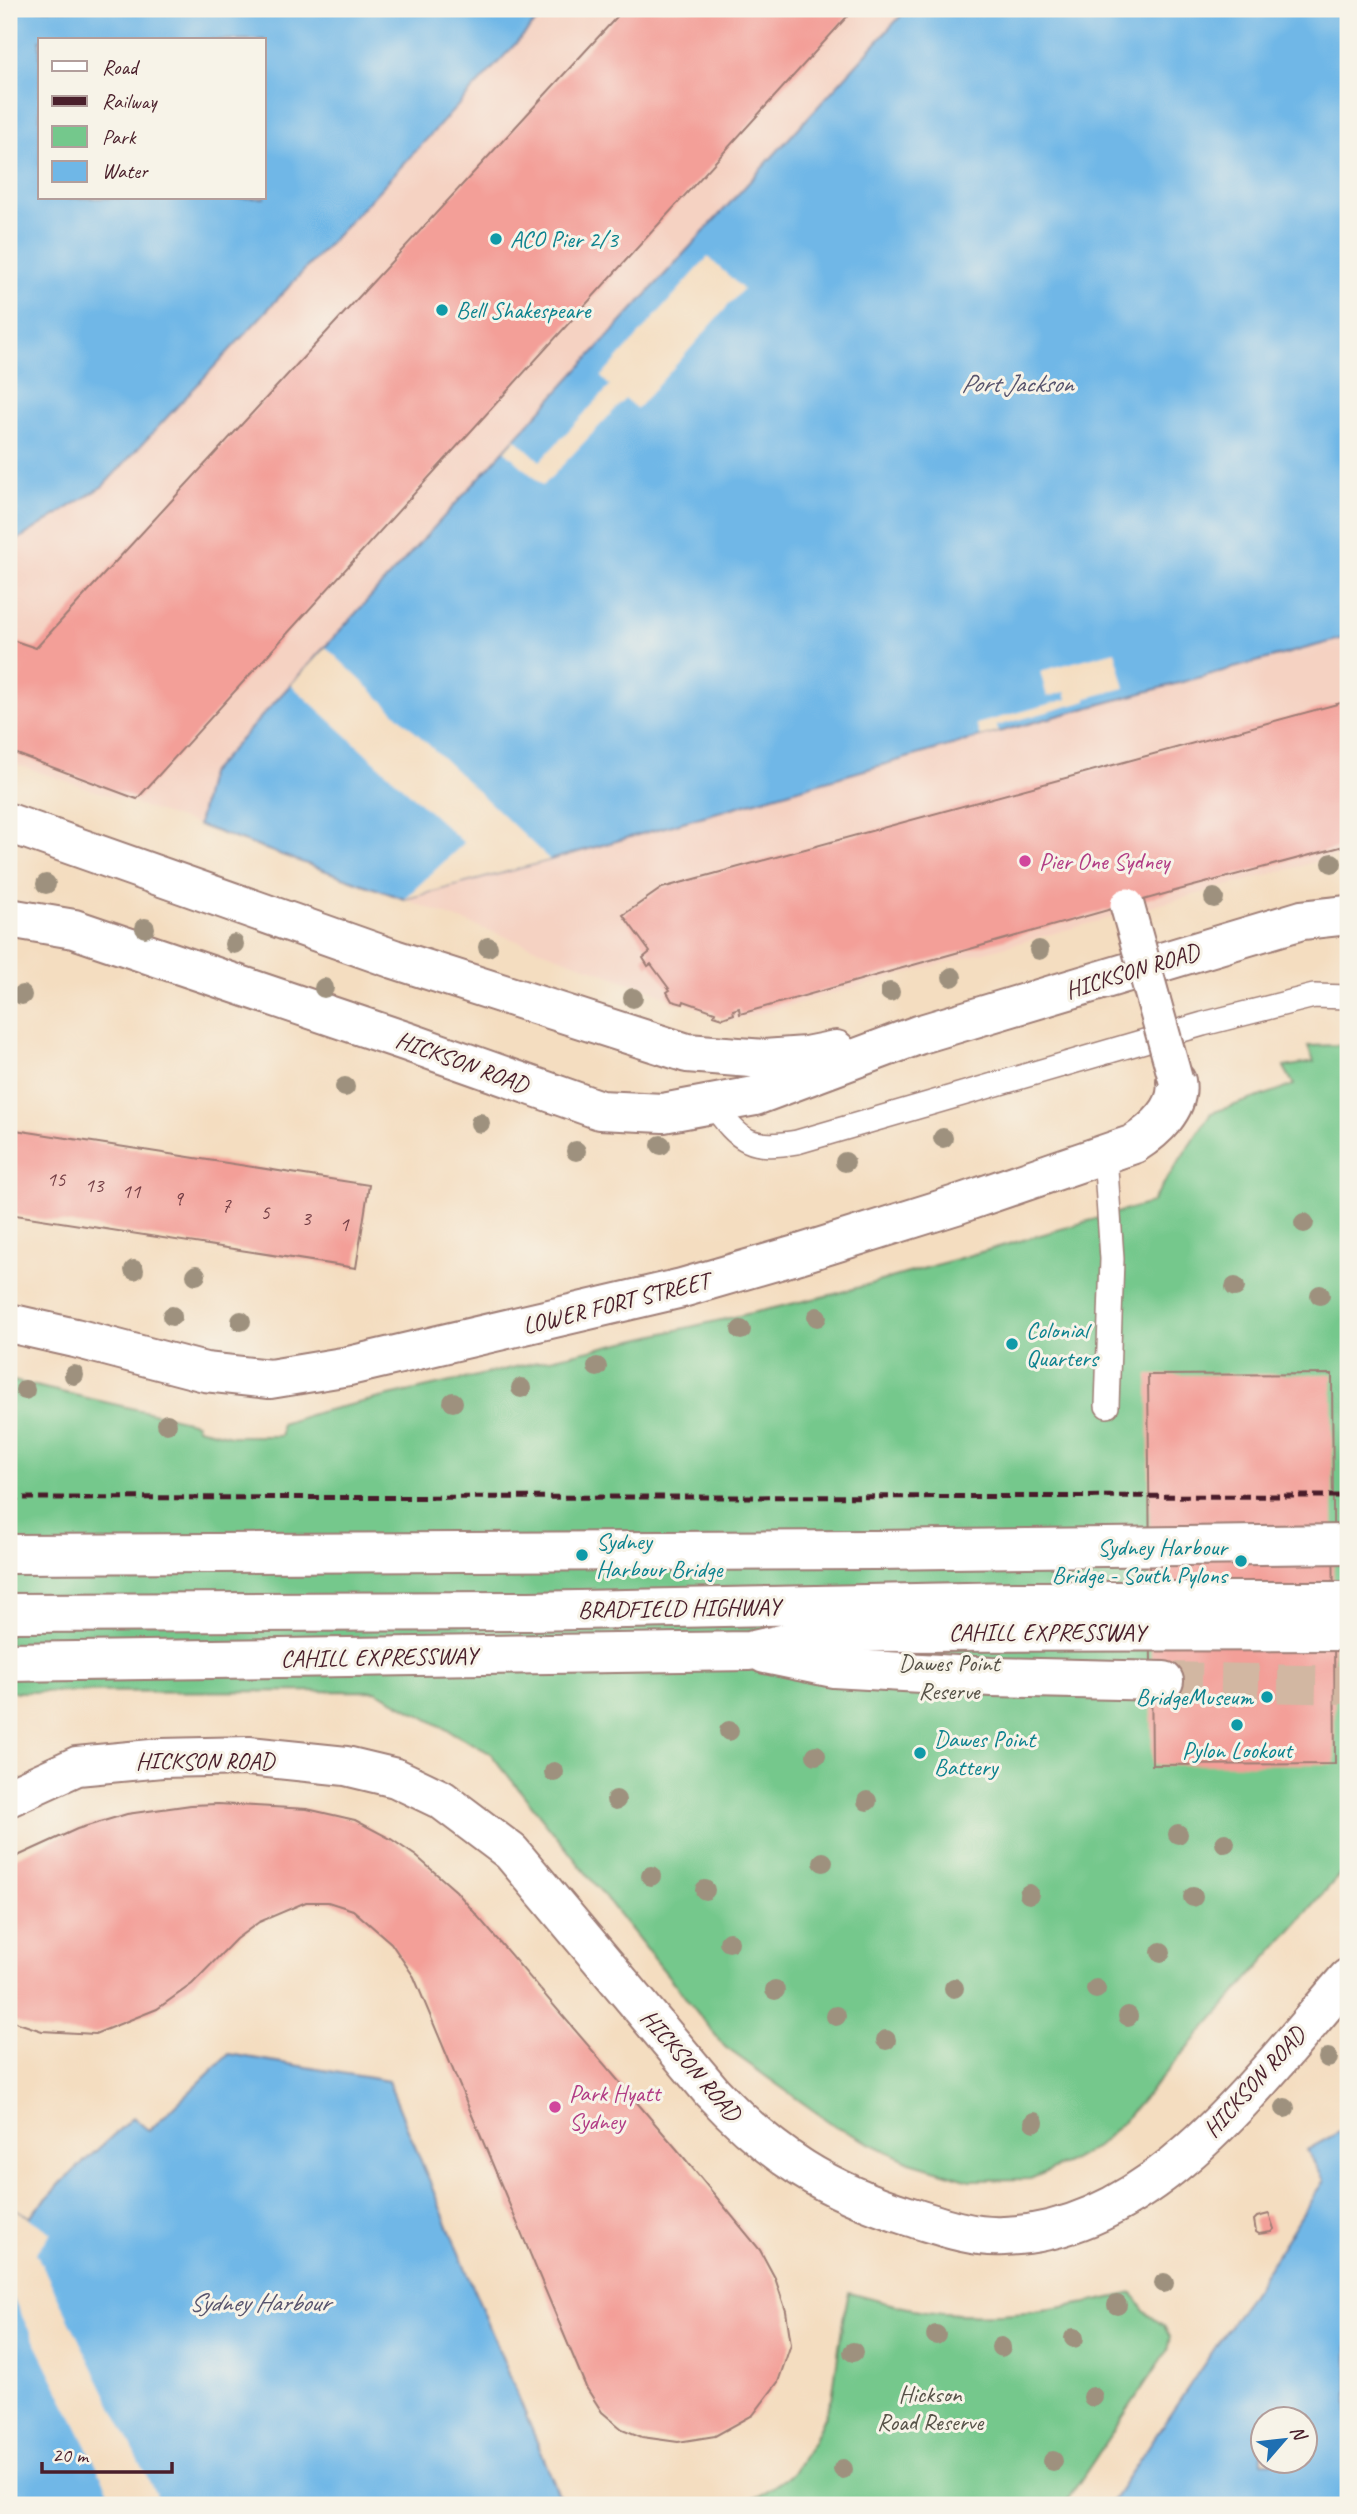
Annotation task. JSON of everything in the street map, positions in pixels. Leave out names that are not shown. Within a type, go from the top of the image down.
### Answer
[{"type":"main road","name":"HICKSON ROAD","points":[[9,823],[394,959],[687,1053],[764,1059],[806,1056],[918,1035]]},
{"type":"main road","name":"HICKSON ROAD","points":[[9,918],[74,929],[600,1110],[663,1113],[755,1096],[918,1035],[1302,920],[1348,915]]},
{"type":"main road","name":"LOWER FORT STREET","points":[[9,1323],[205,1372],[270,1379],[349,1366],[682,1288],[959,1204],[1105,1154],[1133,1144],[1148,1134],[1167,1114],[1173,1103],[1176,1081]]},
{"type":"main road","points":[[9,1554],[862,1550],[1348,1544]]},
{"type":"main road","name":"BRADFIELD HIGHWAY","points":[[9,1613],[529,1611],[1015,1601],[1348,1601]]},
{"type":"main road","name":"CAHILL EXPRESSWAY","points":[[9,1662],[749,1651],[837,1632],[1348,1631]]},
{"type":"main road","name":"CAHILL EXPRESSWAY","points":[[749,1651],[833,1668],[992,1677],[1164,1681]]},
{"type":"main road","name":"HICKSON ROAD","points":[[9,1797],[77,1766],[162,1758],[249,1756],[346,1766],[396,1778],[442,1800],[511,1852],[712,2092],[744,2126],[785,2159],[833,2187],[890,2211],[947,2229],[1001,2237],[1050,2232],[1090,2218],[1179,2162],[1223,2120],[1348,1978]]},
{"type":"street","points":[[1127,905],[1176,1081]]},
{"type":"lane","points":[[714,1105],[732,1131],[751,1142],[772,1147],[823,1135],[1203,1024],[1314,996],[1348,998]]},
{"type":"lane","points":[[1105,1154],[1112,1259],[1107,1406]]},
{"type":"shaded area","points":[[548,9],[907,9],[209,774],[198,825],[9,762],[9,545],[103,486]]},
{"type":"shaded area","points":[[1348,637],[1348,853],[732,1021],[404,899],[980,737]]},
{"type":"green space","name":"Dawes Point Reserve","points":[[1308,1046],[1348,1046],[1348,1865],[1129,2115],[1098,2146],[1065,2164],[1030,2179],[970,2180],[910,2162],[838,2128],[725,2047],[490,1753],[376,1691],[9,1692],[9,1380],[196,1423],[197,1428],[231,1436],[279,1436],[281,1424],[319,1412],[839,1293],[1151,1203],[1211,1113],[1294,1085],[1284,1067],[1314,1062]]},
{"type":"green space","name":"Hickson Road Reserve","points":[[849,2293],[897,2306],[940,2313],[996,2314],[1051,2309],[1133,2293],[1144,2311],[1164,2326],[1170,2337],[1167,2351],[1064,2505],[739,2505],[759,2496],[792,2474],[813,2442],[832,2399]]},
{"type":"water","points":[[9,9],[548,9],[103,486],[9,545]]},
{"type":"water","name":"Port Jackson","points":[[907,9],[1348,9],[1348,637],[404,899],[198,825],[209,774]]},
{"type":"water","name":"Sydney Harbour","points":[[229,2054],[388,2081],[563,2505],[9,2505],[10,2206],[29,2217],[63,2181],[133,2117],[149,2131]]},
{"type":"water","points":[[1348,2127],[1348,2505],[1109,2505],[1256,2287],[1324,2180],[1307,2150]]},
{"type":"pier","points":[[708,257],[743,289],[637,409],[625,399],[543,486],[505,451],[516,439],[540,461],[610,386],[601,377]]},
{"type":"pier","points":[[326,647],[550,860],[404,899],[464,843],[291,685]]},
{"type":"pier","points":[[1115,651],[1125,688],[997,726],[998,732],[980,737],[976,724],[1067,699],[1065,692],[1047,697],[1040,671]]},
{"type":"pier","points":[[10,2206],[52,2233],[36,2253],[161,2505],[116,2505],[13,2298],[9,2295]]},
{"type":"building","points":[[624,9],[854,9],[137,799],[9,751],[9,639],[36,648]]},
{"type":"building","name":"Pier One Sydney","points":[[1348,701],[1348,845],[740,1014],[739,1008],[733,1010],[734,1014],[723,1018],[714,1015],[715,1012],[684,1001],[683,1004],[672,1001],[667,992],[670,990],[651,964],[648,966],[643,958],[650,952],[623,915],[662,888]]},
{"type":"building","points":[[9,1129],[369,1185],[356,1268],[9,1214]]},
{"type":"building","name":"Sydney Harbour Bridge - South Pylons","points":[[1332,1374],[1335,1764],[1152,1765],[1148,1375]]},
{"type":"building","name":"Park Hyatt Sydney","points":[[218,1804],[307,1809],[355,1820],[416,1856],[456,1891],[760,2250],[775,2278],[786,2311],[791,2344],[778,2382],[753,2415],[715,2436],[678,2442],[642,2437],[622,2429],[602,2412],[586,2387],[414,1977],[391,1943],[353,1910],[328,1902],[306,1902],[259,1922],[236,1939],[192,1984],[157,2009],[95,2034],[42,2031],[9,2020],[9,1860],[77,1829],[127,1814]]},
{"type":"building","points":[[1269,2214],[1274,2229],[1259,2234],[1256,2232],[1254,2220]]},
{"type":"tunnel","points":[[1164,1681],[1348,1685]]},
{"type":"railway","points":[[9,1498],[1348,1496]]},
{"type":"place","name":"ACO Pier 2/3","points":[[496,239]]},
{"type":"place","name":"Bell Shakespeare","points":[[442,310]]},
{"type":"place","name":"Pier One Sydney","points":[[1025,861]]},
{"type":"place","name":"Colonial Quarters","points":[[1012,1344]]},
{"type":"place","name":"Sydney Harbour Bridge","points":[[582,1555]]},
{"type":"place","name":"Sydney Harbour Bridge - South Pylons","points":[[1241,1561]]},
{"type":"place","name":"BridgeMuseum","points":[[1267,1697]]},
{"type":"place","name":"Pylon Lookout","points":[[1237,1725]]},
{"type":"place","name":"Dawes Point Battery","points":[[920,1753]]},
{"type":"place","name":"Park Hyatt Sydney","points":[[555,2107]]}]
